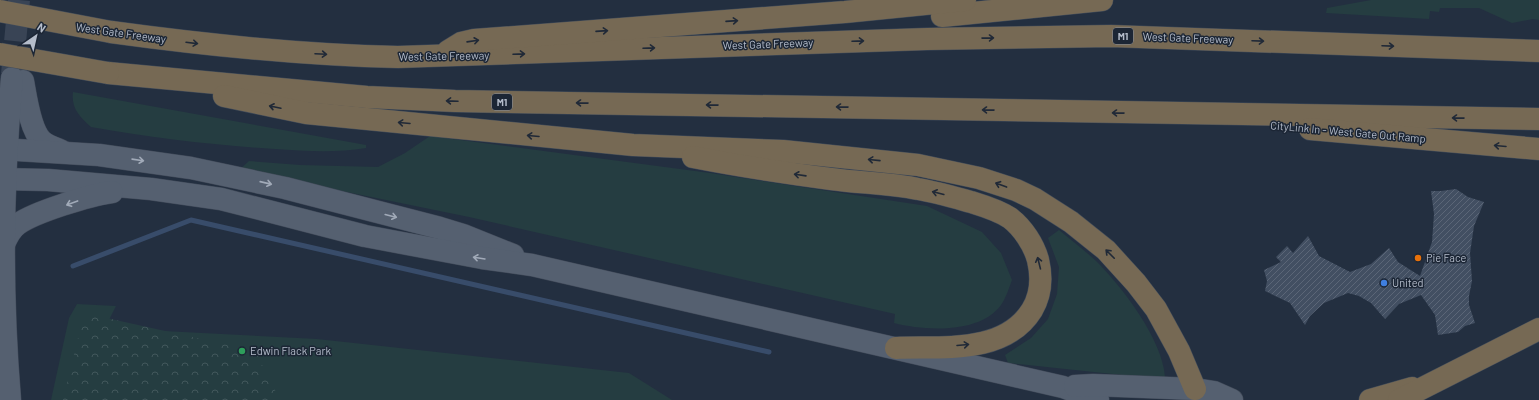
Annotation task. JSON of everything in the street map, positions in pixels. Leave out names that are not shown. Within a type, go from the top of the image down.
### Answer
[{"type":"highway","points":[[438,57],[461,43],[474,40],[844,12],[965,0]]},
{"type":"highway","points":[[707,46],[895,20],[1102,0]]},
{"type":"highway","name":"West Gate Freeway","points":[[0,11],[111,32],[195,43],[315,54],[438,57],[927,39],[1111,36],[1539,51]]},
{"type":"highway","name":"M1","points":[[0,54],[115,74],[366,97],[455,101],[1157,114],[1539,119]]},
{"type":"highway","points":[[115,74],[306,113],[633,145],[746,148],[918,165],[956,172],[1016,190],[1034,199],[1088,234],[1122,266],[1156,309],[1179,351],[1210,395]]},
{"type":"highway","name":"CityLink In - West Gate Out Ramp","points":[[1157,114],[1412,139],[1539,149]]},
{"type":"highway","points":[[633,145],[736,166],[917,188],[984,206],[1010,219],[1029,240],[1036,253],[1040,269],[1041,282],[1037,299],[1026,318],[1012,331],[989,342],[964,345],[896,348]]},
{"type":"highway","points":[[1399,400],[1539,329]]},
{"type":"highway","points":[[1370,400],[1440,378]]},
{"type":"main road","points":[[10,400],[4,302],[3,149],[17,80],[38,136],[48,145],[67,153]]},
{"type":"main road","points":[[3,149],[121,158],[191,168],[285,188],[463,235],[504,251],[532,265]]},
{"type":"main road","points":[[3,179],[48,180],[151,189],[221,199],[373,238],[482,258],[532,265],[896,348],[1063,387],[1098,400]]},
{"type":"main road","points":[[4,244],[11,231],[29,218],[100,194],[151,189]]},
{"type":"main road","points":[[1063,387],[1093,385],[1210,395]]},
{"type":"green space","points":[[1371,0],[1539,0],[1539,20],[1533,19],[1512,23],[1479,8],[1440,8],[1439,12],[1430,11],[1429,19],[1326,13],[1327,8]]},
{"type":"green space","points":[[73,92],[366,145],[366,148],[343,151],[320,151],[252,147],[160,138],[91,127],[77,111],[73,103]]},
{"type":"green space","points":[[430,136],[710,173],[927,206],[982,232],[1001,253],[1012,280],[1001,305],[992,314],[980,321],[966,326],[951,328],[921,328],[894,323],[895,314],[469,217],[239,170],[249,161],[300,165],[378,167],[405,153]]},
{"type":"green space","points":[[1059,230],[1095,260],[1128,298],[1149,330],[1157,347],[1165,377],[1160,379],[1008,363],[1005,355],[1031,338],[1048,319],[1057,294],[1059,267],[1048,238]]},
{"type":"green space","name":"Edwin Flack Park","points":[[77,304],[116,306],[105,328],[317,339],[629,373],[672,400],[51,400],[69,318]]},
{"type":"green space","points":[[84,313],[255,351],[280,400],[63,400]]},
{"type":"building","points":[[1456,189],[1468,197],[1484,202],[1474,226],[1470,253],[1472,281],[1469,305],[1475,323],[1465,326],[1458,332],[1438,335],[1435,315],[1421,295],[1399,304],[1385,319],[1371,303],[1359,296],[1348,293],[1324,303],[1310,316],[1305,325],[1290,303],[1265,291],[1267,281],[1264,270],[1281,262],[1276,257],[1287,246],[1293,253],[1308,236],[1319,256],[1350,272],[1371,264],[1389,248],[1398,262],[1420,276],[1432,242],[1434,214],[1431,191]]},
{"type":"waterway","points":[[73,266],[191,220],[769,352]]},
{"type":"tunnel","points":[[12,74],[19,0]]},
{"type":"place","name":"Pie Face","points":[[1418,258]]},
{"type":"place","name":"United","points":[[1384,283]]},
{"type":"place","name":"Edwin Flack Park","points":[[242,351]]}]
